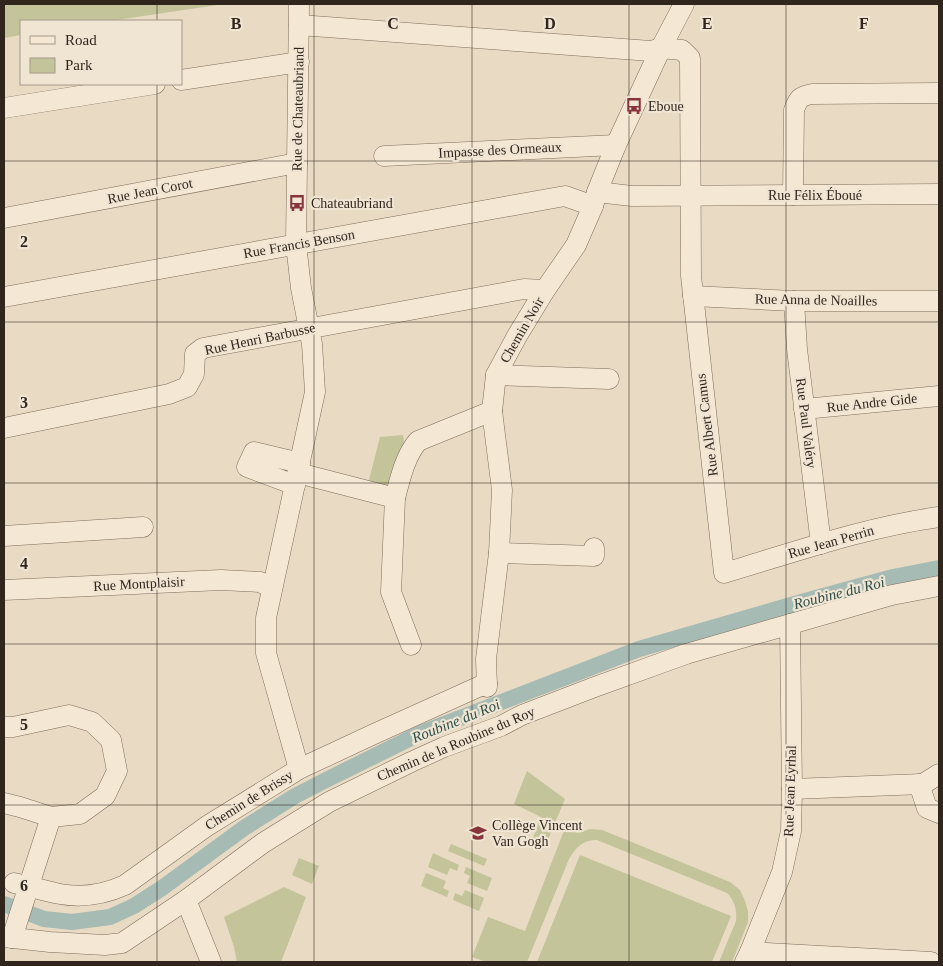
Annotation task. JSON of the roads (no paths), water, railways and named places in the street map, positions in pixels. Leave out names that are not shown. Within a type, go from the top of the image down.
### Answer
[{"type":"street","name":"Rue de Chateaubriand","points":[[299,4],[296,244],[301,288],[312,344],[315,392],[266,618],[266,653],[299,769]]},
{"type":"street","name":"Chemin Noir","points":[[487,686],[486,659],[499,553],[502,490],[492,411],[496,375],[545,290],[576,244],[616,145],[684,4]]},
{"type":"street","name":"Rue Albert Camus","points":[[299,25],[651,51],[662,48],[682,50],[690,58],[691,276],[724,573]]},
{"type":"street","points":[[182,80],[298,62]]},
{"type":"street","points":[[4,108],[149,85]]},
{"type":"street","points":[[793,195],[794,110],[797,102],[804,96],[812,94],[939,93]]},
{"type":"street","name":"Impasse des Ormeaux","points":[[384,156],[616,145]]},
{"type":"street","name":"Rue Jean Corot","points":[[4,218],[297,163]]},
{"type":"street","name":"Rue Félix Éboué","points":[[595,199],[632,196],[939,194]]},
{"type":"street","name":"Rue Francis Benson","points":[[4,297],[565,196],[595,199]]},
{"type":"street","name":"Rue Henri Barbusse","points":[[4,428],[169,394],[186,387],[194,374],[195,354],[204,348],[524,289],[545,290]]},
{"type":"street","name":"Rue Anna de Noailles","points":[[693,296],[794,301],[939,302]]},
{"type":"street","name":"Rue Paul Valéry","points":[[794,301],[797,349],[821,544]]},
{"type":"street","points":[[496,375],[609,379]]},
{"type":"street","name":"Rue Andre Gide","points":[[804,409],[939,396]]},
{"type":"street","points":[[411,645],[391,592],[395,498],[398,484],[411,449],[418,441],[492,411]]},
{"type":"street","points":[[297,474],[395,498]]},
{"type":"street","name":"Rue Jean Perrin","points":[[724,573],[821,544],[918,519],[939,516]]},
{"type":"street","points":[[4,536],[143,527]]},
{"type":"street","points":[[499,553],[594,556],[594,548]]},
{"type":"street","name":"Rue Montplaisir","points":[[4,590],[221,580],[260,582],[272,588]]},
{"type":"street","name":"Chemin de la Roubine du Roy","points":[[10,934],[50,942],[122,944],[186,900],[263,842],[329,802],[444,747],[502,726],[522,715],[592,688],[686,654],[892,595],[939,586]]},
{"type":"street","name":"Rue Jean Eyrhal","points":[[747,957],[782,872],[791,831],[790,624]]},
{"type":"street","name":"Chemin de Brissy","points":[[24,887],[61,894],[78,895],[111,891],[125,885],[206,826],[299,769],[374,734],[487,686]]},
{"type":"street","points":[[4,727],[13,727],[68,715],[92,722],[112,740],[117,771],[105,796],[80,814],[51,817],[4,804]]},
{"type":"street","points":[[792,789],[923,784],[939,774]]},
{"type":"street","points":[[919,784],[927,808],[939,813]]},
{"type":"street","points":[[10,934],[24,887],[51,817]]},
{"type":"street","points":[[186,900],[211,962]]},
{"type":"street","points":[[747,957],[931,962]]},
{"type":"waterway","name":"Roubine du Roi","points":[[4,904],[44,919],[72,922],[110,917],[134,906],[162,888],[244,828],[295,796],[421,733],[639,649],[893,577],[939,568]]},
{"type":"place","name":"Eboue","points":[[634,106]]},
{"type":"place","name":"Chateaubriand","points":[[297,203]]},
{"type":"place","name":"Collège Vincent Van Gogh","points":[[478,833]]}]
